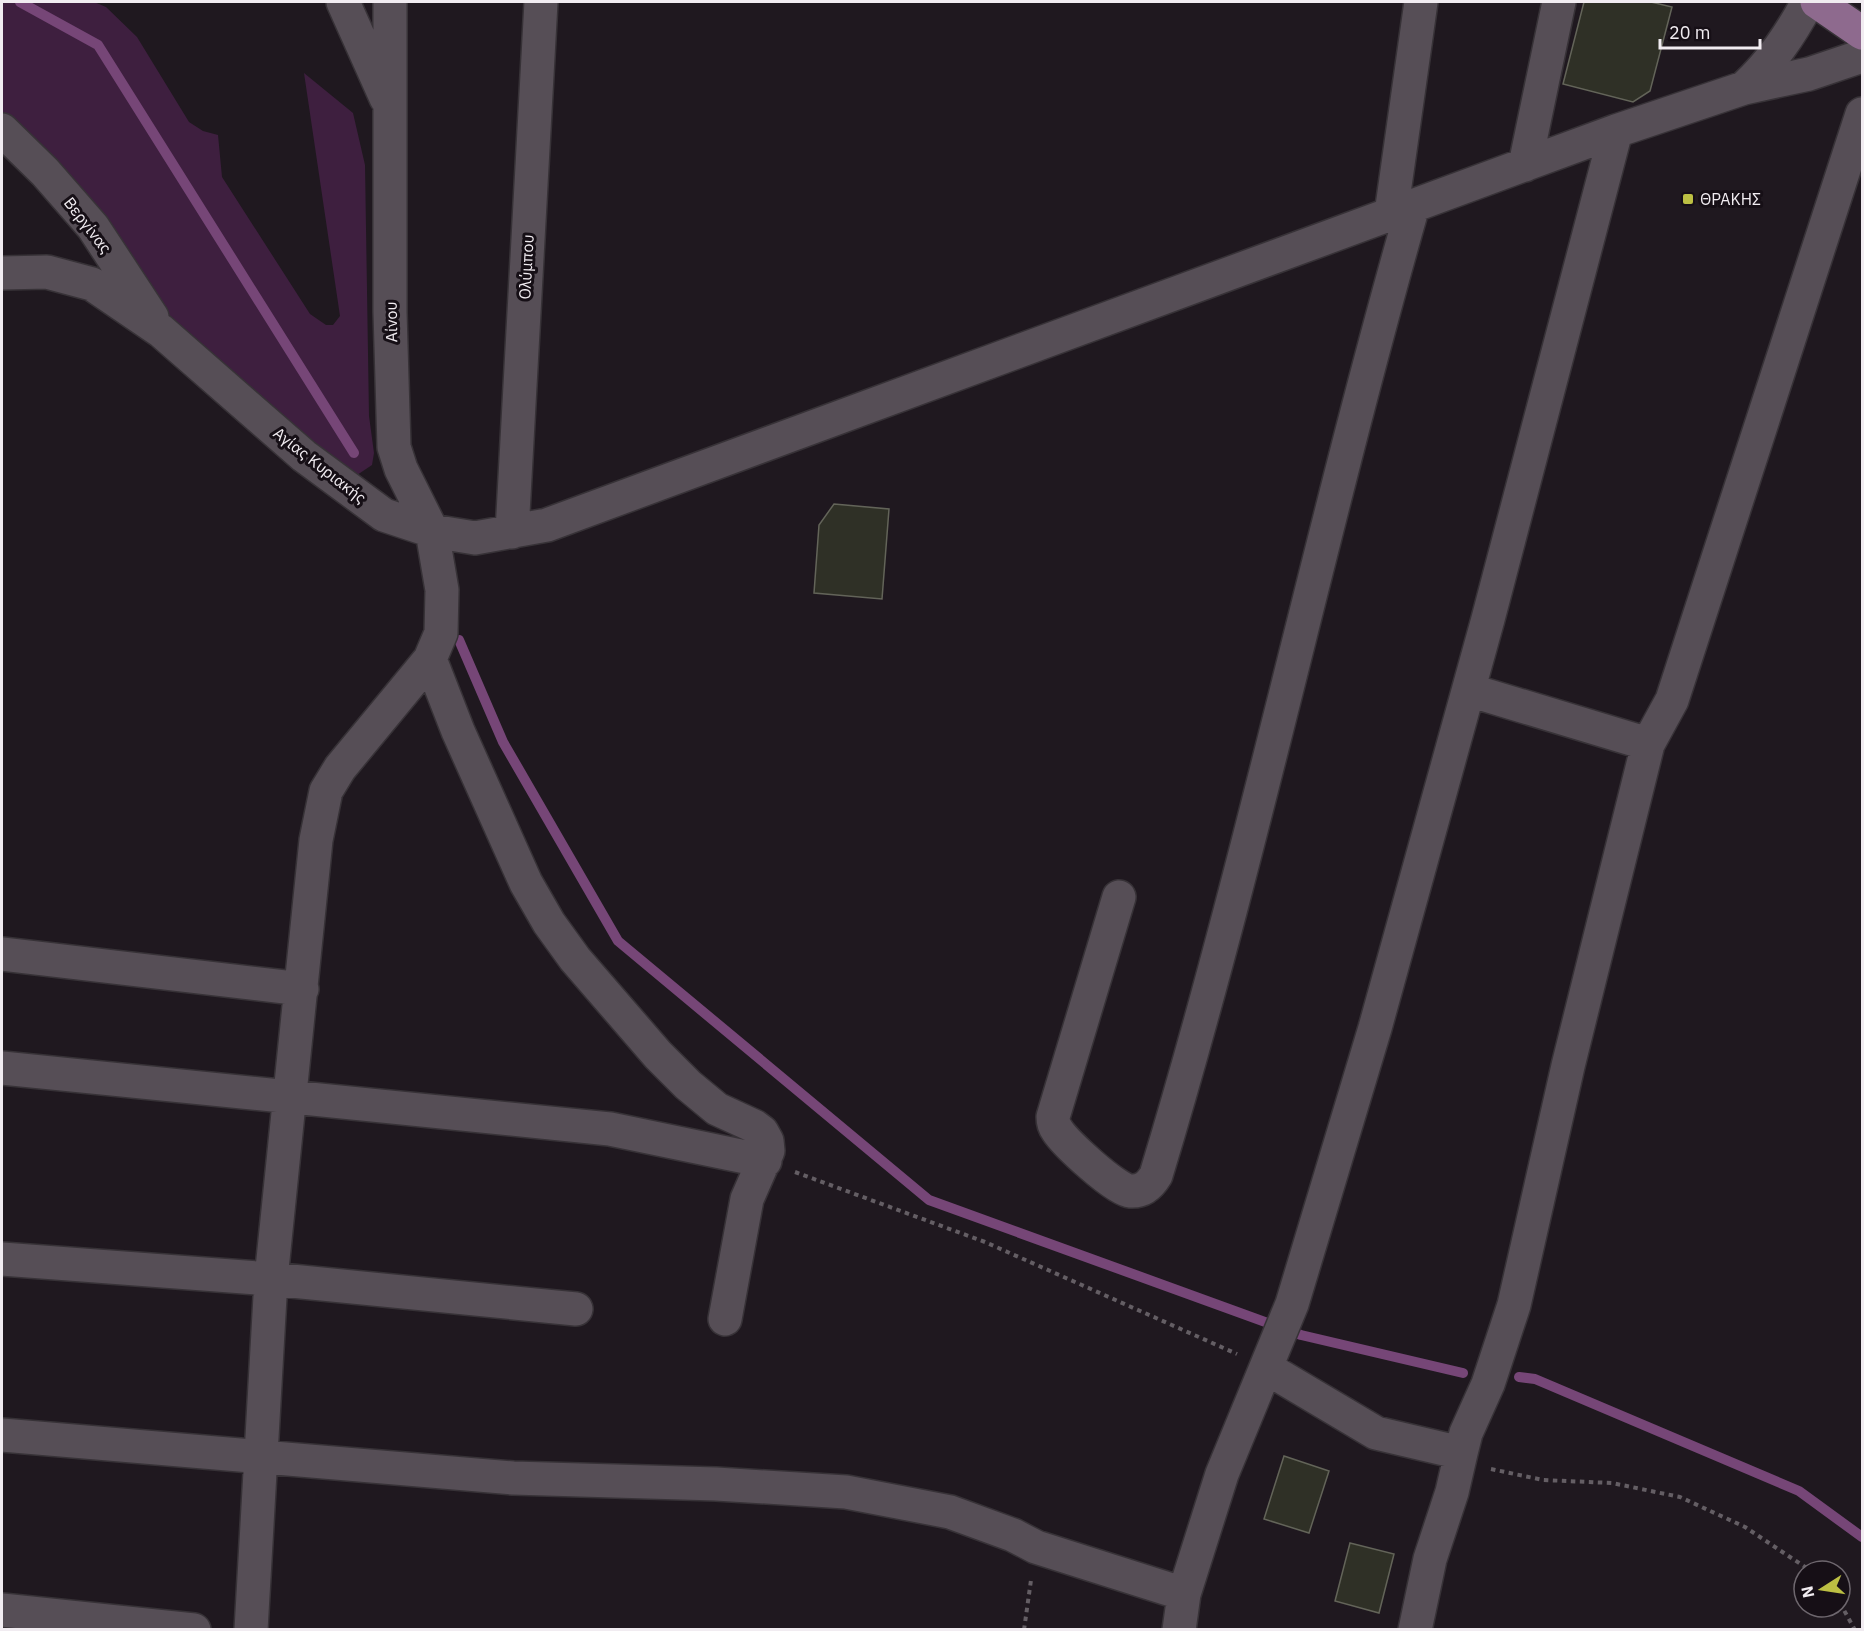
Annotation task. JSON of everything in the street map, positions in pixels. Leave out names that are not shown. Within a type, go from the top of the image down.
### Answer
[{"type":"main road","points":[[1817,2],[1863,33]]},
{"type":"street","name":"Αίνου","points":[[343,2],[390,105]]},
{"type":"street","name":"Αίνου","points":[[251,1629],[271,1279],[316,840],[326,791],[340,768],[430,659],[441,633],[443,614],[432,531],[401,469],[394,447],[390,312],[390,2]]},
{"type":"street","name":"Ολύμπου","points":[[512,532],[541,2]]},
{"type":"street","points":[[1119,897],[1053,1117],[1062,1136],[1116,1185],[1127,1191],[1139,1191],[1150,1185],[1156,1175],[1190,1066],[1378,330],[1402,210],[1421,2]]},
{"type":"street","points":[[1525,165],[1559,2]]},
{"type":"street","points":[[1744,88],[1767,66],[1786,42],[1808,2]]},
{"type":"street","name":"Αγίας Κυριακής","points":[[2,273],[47,273],[92,284],[161,331],[304,456],[384,515],[432,531],[475,538],[547,525],[1616,131],[1744,88],[1809,74],[1863,56]]},
{"type":"street","points":[[1415,1629],[1430,1559],[1452,1492],[1466,1433],[1488,1384],[1514,1305],[1568,1066],[1648,744],[1671,700],[1863,114]]},
{"type":"street","name":"Βεργίνας","points":[[2,130],[45,172],[93,227],[161,331]]},
{"type":"street","points":[[1179,1629],[1184,1594],[1222,1474],[1291,1307],[1375,1028],[1469,690],[1616,131]]},
{"type":"street","points":[[430,659],[468,753],[526,883],[549,923],[575,960],[687,1085],[717,1109],[762,1132],[767,1141],[768,1151],[765,1161],[747,1199],[725,1319]]},
{"type":"street","points":[[1469,690],[1648,744]]},
{"type":"street","points":[[2,954],[302,989]]},
{"type":"street","points":[[2,1068],[610,1129],[765,1161]]},
{"type":"street","points":[[2,1259],[271,1279],[576,1308]]},
{"type":"street","points":[[1271,1359],[1377,1433],[1461,1453]]},
{"type":"street","points":[[2,1435],[513,1478],[716,1484],[846,1492],[950,1512],[1013,1535],[1036,1547],[1184,1594]]},
{"type":"street","points":[[2,1610],[194,1629]]},
{"type":"path","points":[[765,1161],[985,1242],[1271,1359]]},
{"type":"path","points":[[1461,1453],[1492,1470],[1543,1480],[1612,1483],[1680,1497],[1745,1527],[1793,1559]]},
{"type":"path","points":[[1024,1629],[1036,1547]]},
{"type":"shaded area","points":[[2,2],[94,2],[106,7],[137,37],[189,122],[203,131],[218,135],[222,177],[310,314],[326,325],[333,325],[340,316],[304,73],[353,113],[365,165],[369,416],[374,453],[372,465],[357,475],[331,467],[166,327],[2,120]]},
{"type":"building","points":[[1584,2],[1651,2],[1672,7],[1650,91],[1633,102],[1563,84]]},
{"type":"building","points":[[834,504],[889,509],[882,599],[814,593],[819,525]]},
{"type":"building","points":[[1284,1456],[1329,1471],[1309,1533],[1264,1519]]},
{"type":"building","points":[[1350,1543],[1394,1554],[1379,1613],[1335,1601]]},
{"type":"waterway","points":[[20,2],[98,45],[354,453]]},
{"type":"waterway","points":[[459,640],[503,742],[618,941],[929,1200],[1301,1335],[1463,1373]]},
{"type":"waterway","points":[[1519,1377],[1535,1379],[1799,1491],[1862,1537]]},
{"type":"place","name":"ΘΡΑΚΗΣ","points":[[1688,199]]}]
